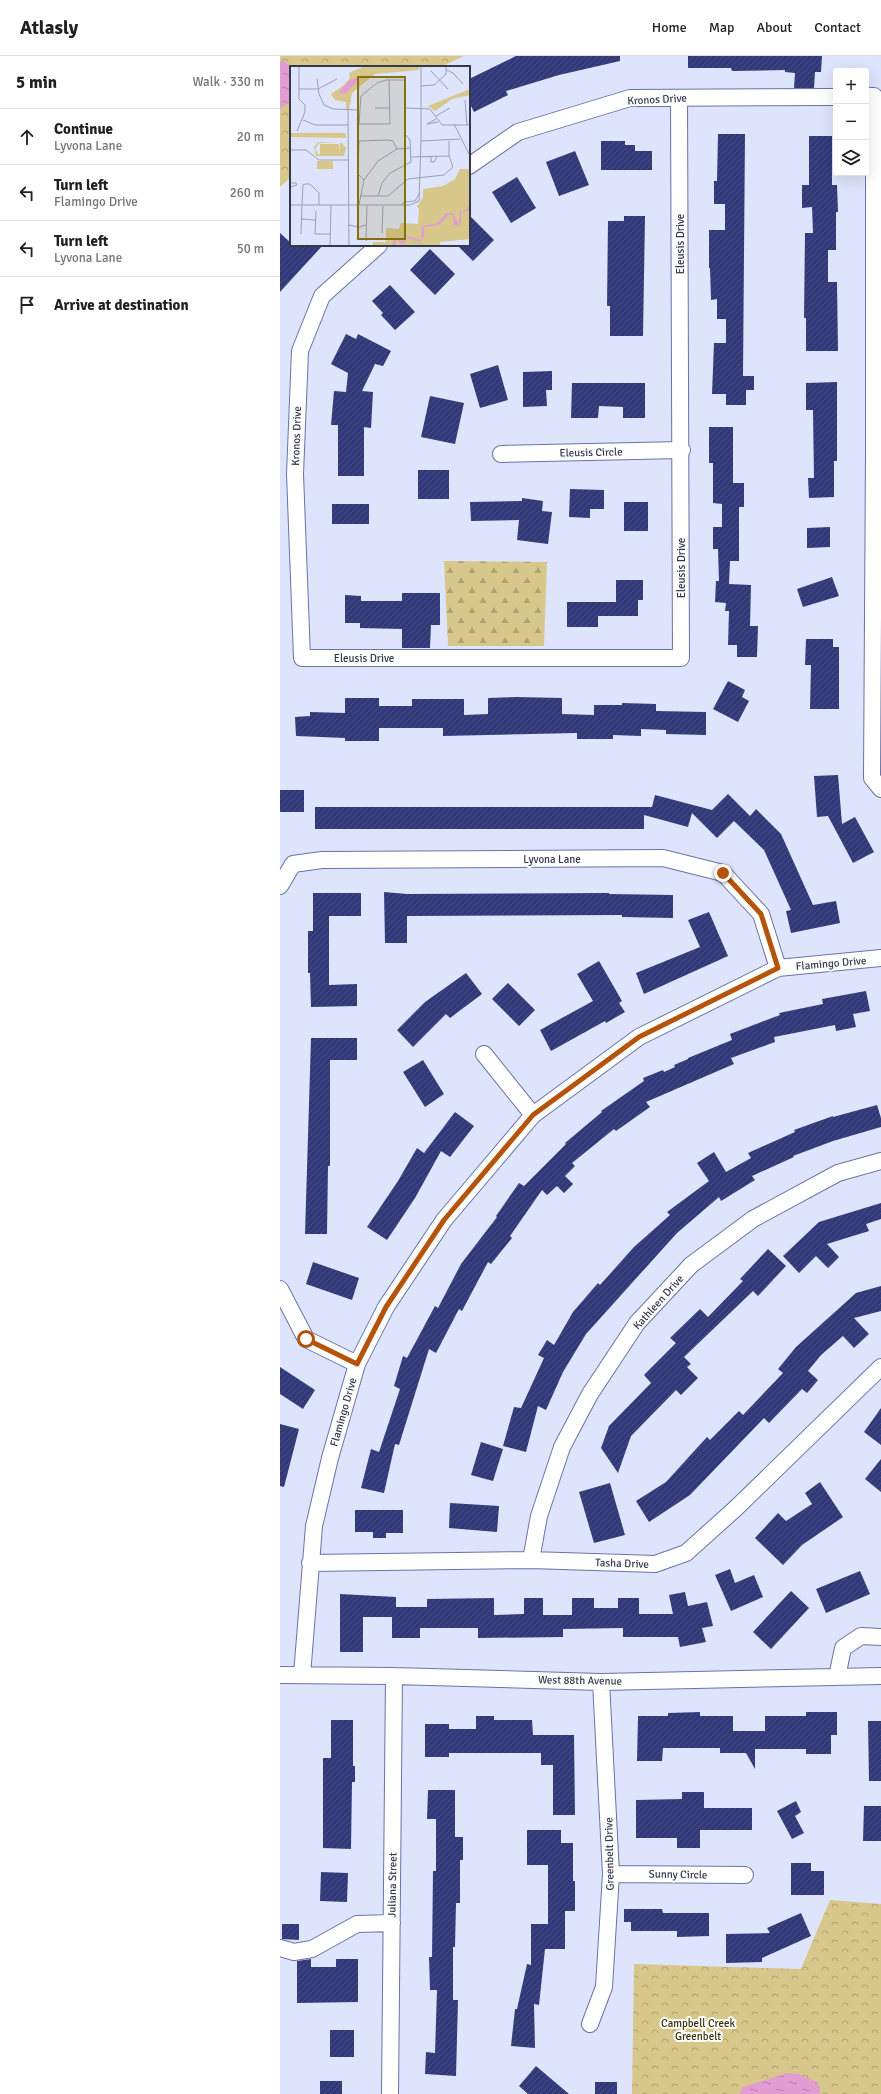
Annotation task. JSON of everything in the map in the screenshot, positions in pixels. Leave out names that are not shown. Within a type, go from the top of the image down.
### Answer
[{"type":"street","points":[[870,96],[878,454],[872,778],[881,788]]},
{"type":"street","name":"Kronos Drive","points":[[470,165],[518,132],[630,98],[833,97]]},
{"type":"street","name":"Eleusis Drive","points":[[302,658],[681,658],[682,450],[679,98]]},
{"type":"street","name":"Kronos Drive","points":[[302,658],[287,474],[300,351],[322,296],[378,246]]},
{"type":"street","name":"Eleusis Circle","points":[[501,454],[682,450]]},
{"type":"street","name":"Lyvona Lane","points":[[280,886],[293,864],[322,860],[663,858],[723,873],[761,914],[778,968]]},
{"type":"street","name":"Flamingo Drive","points":[[302,1675],[314,1526],[330,1458],[357,1364],[386,1307],[444,1220],[533,1115],[639,1037],[778,968],[881,958]]},
{"type":"street","points":[[484,1054],[533,1115]]},
{"type":"street","name":"Kathleen Drive","points":[[531,1560],[539,1516],[562,1447],[590,1394],[637,1322],[691,1265],[753,1219],[838,1173],[881,1161]]},
{"type":"street","points":[[280,1289],[306,1339],[357,1364]]},
{"type":"street","name":"Tasha Drive","points":[[310,1563],[531,1560],[655,1564],[686,1553],[735,1509],[881,1367]]},
{"type":"street","points":[[837,1677],[843,1648],[861,1636],[881,1637]]},
{"type":"street","name":"West 88th Avenue","points":[[280,1675],[394,1676],[601,1682],[881,1676]]},
{"type":"street","name":"Juliana Street","points":[[390,2094],[394,1676]]},
{"type":"street","name":"Greenbelt Drive","points":[[590,2024],[604,1987],[611,1874],[601,1682]]},
{"type":"street","name":"Sunny Circle","points":[[611,1874],[745,1875]]},
{"type":"street","points":[[280,1948],[294,1952],[312,1949],[357,1924],[392,1923]]},
{"type":"green space","points":[[280,56],[464,56],[443,66],[290,66],[290,178],[280,187]]},
{"type":"green space","points":[[444,561],[547,562],[544,646],[448,646]]},
{"type":"green space","name":"Campbell Creek Greenbelt","points":[[830,1900],[881,1904],[881,2094],[632,2094],[634,1964],[801,1969]]},
{"type":"water","points":[[284,61],[291,66],[290,102],[280,109],[280,62]]},
{"type":"water","points":[[787,2073],[798,2074],[817,2082],[820,2088],[819,2094],[739,2094],[743,2087]]},
{"type":"building","points":[[516,56],[620,56],[620,61],[559,75],[506,91],[508,95],[474,112],[470,104],[470,79]]},
{"type":"building","points":[[688,56],[822,56],[821,72],[815,72],[814,88],[794,88],[795,73],[785,72],[785,70],[732,71],[731,68],[688,68]]},
{"type":"building","points":[[718,134],[745,134],[743,376],[754,376],[754,390],[746,390],[746,405],[726,405],[726,394],[712,394],[714,343],[726,343],[726,319],[717,319],[717,299],[711,300],[709,268],[709,230],[725,230],[725,204],[714,204],[714,181],[717,181]]},
{"type":"building","points":[[809,136],[832,136],[832,185],[837,185],[838,212],[836,212],[836,250],[828,250],[828,282],[837,282],[838,351],[806,351],[806,318],[804,318],[805,233],[813,233],[812,207],[802,208],[802,185],[809,185]]},
{"type":"building","points":[[601,141],[625,141],[625,145],[635,145],[635,151],[652,151],[652,170],[601,170]]},
{"type":"building","points":[[575,151],[589,185],[559,196],[546,162]]},
{"type":"building","points":[[517,177],[536,208],[511,223],[492,192]]},
{"type":"building","points":[[470,216],[494,240],[473,261],[458,246],[470,246]]},
{"type":"building","points":[[624,216],[645,216],[643,336],[610,336],[610,306],[607,306],[608,221],[624,221]]},
{"type":"building","points":[[280,233],[290,242],[290,246],[322,246],[280,292]]},
{"type":"building","points":[[430,249],[455,274],[435,295],[410,270]]},
{"type":"building","points":[[390,285],[415,312],[395,330],[381,315],[383,313],[372,301]]},
{"type":"building","points":[[346,334],[356,339],[358,334],[391,351],[383,366],[375,364],[362,391],[373,392],[371,428],[364,427],[364,476],[338,476],[338,425],[331,425],[334,391],[346,392],[348,373],[331,364]]},
{"type":"building","points":[[498,365],[508,400],[480,408],[470,374]]},
{"type":"building","points":[[552,371],[552,390],[546,390],[547,406],[523,407],[523,372]]},
{"type":"building","points":[[837,382],[837,461],[834,461],[834,497],[809,498],[808,478],[814,478],[813,410],[806,410],[806,383]]},
{"type":"building","points":[[572,383],[645,383],[645,418],[623,418],[623,407],[599,406],[598,418],[571,418]]},
{"type":"building","points":[[430,396],[464,403],[455,444],[421,437]]},
{"type":"building","points":[[709,427],[733,427],[733,483],[744,483],[744,507],[739,507],[739,561],[730,561],[729,584],[751,585],[750,626],[758,626],[757,657],[737,657],[737,645],[728,645],[729,611],[725,611],[726,603],[715,602],[716,581],[719,581],[718,549],[713,549],[713,527],[722,527],[722,504],[713,503],[713,463],[709,463]]},
{"type":"building","points":[[418,470],[449,470],[449,499],[418,499]]},
{"type":"building","points":[[570,489],[604,490],[604,509],[590,509],[590,518],[569,517]]},
{"type":"building","points":[[522,498],[543,501],[542,511],[552,512],[548,544],[517,540],[519,520],[471,521],[470,502],[522,501]]},
{"type":"building","points":[[624,502],[648,502],[648,531],[624,531]]},
{"type":"building","points":[[332,504],[369,504],[369,524],[332,524]]},
{"type":"building","points":[[830,527],[830,547],[807,548],[807,528]]},
{"type":"building","points":[[832,577],[839,596],[803,607],[797,589]]},
{"type":"building","points":[[616,580],[643,580],[643,600],[638,600],[638,616],[598,616],[598,627],[567,627],[567,602],[616,602]]},
{"type":"building","points":[[402,593],[440,593],[440,625],[431,625],[430,648],[402,648],[402,629],[360,628],[360,623],[345,623],[345,595],[361,596],[361,601],[402,601]]},
{"type":"building","points":[[806,639],[833,639],[833,647],[839,647],[839,709],[810,709],[811,665],[805,665]]},
{"type":"building","points":[[728,681],[745,690],[742,697],[749,701],[738,722],[713,709]]},
{"type":"building","points":[[345,698],[379,698],[379,706],[412,706],[412,699],[464,699],[464,715],[488,714],[488,698],[562,698],[562,714],[594,715],[594,705],[622,705],[622,703],[656,704],[656,711],[706,712],[706,735],[666,734],[666,730],[641,729],[641,736],[613,735],[613,739],[577,739],[577,733],[443,736],[443,728],[379,728],[379,741],[345,741],[345,738],[296,736],[295,717],[310,716],[310,712],[345,713]]},
{"type":"building","points":[[838,775],[842,824],[855,817],[874,852],[853,863],[828,816],[817,817],[814,776]]},
{"type":"building","points":[[280,790],[304,790],[304,812],[280,812]]},
{"type":"building","points":[[728,794],[750,816],[756,809],[781,834],[813,905],[836,901],[840,923],[791,933],[786,911],[791,910],[764,850],[734,821],[717,838],[692,813],[688,827],[644,815],[644,829],[315,829],[315,807],[652,807],[655,795],[712,810]]},
{"type":"building","points":[[384,892],[407,894],[609,893],[673,895],[673,918],[622,917],[622,915],[407,916],[407,943],[385,943]]},
{"type":"building","points":[[313,893],[361,893],[361,916],[329,916],[329,985],[357,984],[357,1006],[311,1007],[310,973],[308,973],[308,931],[313,931]]},
{"type":"building","points":[[709,912],[728,956],[644,994],[636,973],[700,947],[688,920]]},
{"type":"building","points":[[599,961],[622,1001],[619,1003],[625,1012],[606,1023],[605,1021],[551,1051],[540,1030],[593,1001],[577,974]]},
{"type":"building","points":[[466,973],[482,994],[450,1018],[446,1014],[413,1047],[397,1030],[425,1002]]},
{"type":"building","points":[[508,983],[535,1010],[519,1026],[492,999]]},
{"type":"building","points":[[866,991],[870,1011],[853,1014],[856,1027],[836,1031],[835,1025],[774,1037],[775,1042],[731,1058],[734,1064],[646,1102],[650,1107],[616,1131],[614,1129],[572,1163],[575,1166],[565,1176],[573,1184],[564,1193],[557,1186],[547,1195],[542,1190],[510,1236],[512,1238],[491,1264],[488,1262],[462,1311],[459,1309],[436,1353],[429,1349],[399,1445],[395,1444],[384,1493],[361,1488],[371,1449],[379,1452],[400,1389],[394,1386],[403,1356],[407,1358],[435,1306],[438,1308],[461,1264],[497,1217],[496,1216],[519,1183],[524,1186],[566,1144],[565,1143],[602,1112],[601,1111],[644,1081],[643,1078],[663,1070],[664,1072],[675,1067],[674,1065],[688,1058],[732,1040],[730,1034],[780,1015],[779,1013],[823,1004],[822,999]]},
{"type":"building","points":[[311,1038],[357,1038],[357,1060],[330,1060],[330,1166],[328,1166],[327,1234],[305,1234]]},
{"type":"building","points":[[423,1060],[444,1094],[425,1107],[403,1072]]},
{"type":"building","points":[[877,1105],[881,1118],[881,1127],[833,1141],[793,1156],[794,1157],[752,1176],[755,1180],[721,1201],[719,1197],[677,1233],[586,1334],[563,1372],[546,1410],[538,1406],[526,1452],[503,1446],[514,1407],[521,1408],[544,1358],[538,1355],[547,1340],[554,1345],[573,1312],[598,1283],[600,1285],[634,1247],[670,1215],[667,1212],[709,1181],[697,1163],[714,1152],[726,1172],[751,1158],[748,1153],[795,1132],[794,1130],[833,1116]]},
{"type":"building","points":[[455,1112],[474,1126],[450,1157],[441,1151],[415,1198],[387,1240],[367,1227],[398,1181],[417,1148],[424,1153]]},
{"type":"building","points":[[881,1203],[881,1219],[866,1224],[869,1231],[827,1244],[839,1257],[828,1268],[816,1256],[799,1273],[783,1256],[819,1222]]},
{"type":"building","points":[[768,1249],[786,1266],[758,1296],[753,1291],[684,1357],[691,1364],[687,1367],[698,1378],[681,1395],[676,1390],[631,1436],[618,1473],[601,1448],[609,1426],[651,1383],[644,1375],[676,1343],[670,1338],[700,1309],[708,1317],[743,1281],[740,1279]]},
{"type":"building","points":[[313,1262],[359,1278],[352,1300],[306,1284]]},
{"type":"building","points":[[881,1286],[881,1311],[854,1318],[869,1334],[854,1348],[843,1336],[821,1355],[808,1371],[818,1380],[807,1393],[802,1389],[769,1423],[764,1418],[690,1495],[649,1522],[636,1501],[666,1482],[707,1437],[710,1440],[739,1411],[743,1415],[783,1373],[778,1369],[796,1347],[856,1293]]},
{"type":"building","points":[[280,1367],[315,1390],[303,1409],[280,1394]]},
{"type":"building","points":[[881,1408],[881,1445],[864,1432]]},
{"type":"building","points":[[280,1424],[299,1429],[284,1487],[280,1486]]},
{"type":"building","points":[[481,1442],[503,1449],[493,1481],[471,1475]]},
{"type":"building","points":[[881,1459],[881,1492],[865,1479]]},
{"type":"building","points":[[820,1482],[843,1517],[802,1545],[783,1565],[755,1538],[778,1513],[786,1521],[812,1504],[805,1493]]},
{"type":"building","points":[[610,1483],[625,1535],[594,1543],[579,1492]]},
{"type":"building","points":[[450,1503],[499,1506],[497,1532],[449,1528]]},
{"type":"building","points":[[355,1510],[403,1510],[403,1533],[386,1533],[386,1538],[373,1538],[373,1532],[355,1532]]},
{"type":"building","points":[[730,1569],[735,1583],[754,1575],[763,1597],[731,1611],[715,1575]]},
{"type":"building","points":[[860,1571],[870,1594],[826,1613],[816,1589]]},
{"type":"building","points":[[791,1591],[809,1608],[771,1649],[753,1632]]},
{"type":"building","points":[[685,1592],[688,1606],[707,1602],[713,1626],[702,1628],[706,1642],[680,1647],[678,1637],[623,1637],[623,1628],[563,1629],[563,1637],[478,1638],[478,1628],[420,1628],[420,1638],[392,1638],[392,1617],[363,1617],[363,1652],[340,1652],[340,1594],[396,1597],[396,1607],[427,1607],[427,1599],[494,1598],[494,1615],[524,1614],[524,1598],[543,1598],[543,1615],[572,1615],[572,1598],[594,1598],[594,1608],[618,1608],[618,1598],[639,1598],[639,1614],[673,1614],[669,1595]]},
{"type":"building","points":[[700,1712],[700,1716],[733,1716],[733,1731],[765,1731],[765,1716],[806,1716],[806,1712],[837,1712],[837,1735],[831,1735],[831,1754],[806,1754],[806,1749],[755,1749],[755,1769],[746,1753],[720,1753],[720,1748],[663,1748],[662,1761],[637,1761],[638,1716],[668,1716],[668,1713]]},
{"type":"building","points":[[476,1716],[494,1716],[494,1720],[532,1720],[533,1735],[574,1735],[575,1815],[553,1815],[553,1765],[541,1765],[541,1753],[449,1753],[449,1757],[425,1757],[425,1724],[449,1724],[449,1729],[476,1729]]},
{"type":"building","points":[[331,1720],[353,1720],[353,1766],[355,1766],[355,1782],[352,1782],[351,1849],[323,1848],[323,1758],[331,1758]]},
{"type":"building","points":[[868,1721],[881,1721],[881,1781],[869,1781]]},
{"type":"building","points":[[428,1790],[455,1790],[455,1837],[463,1837],[463,1860],[460,1860],[460,1903],[456,1903],[455,1947],[453,1947],[453,2000],[458,2000],[456,2076],[425,2074],[426,2052],[435,2053],[437,1990],[430,1990],[429,1957],[432,1957],[433,1871],[436,1871],[436,1819],[427,1819]]},
{"type":"building","points":[[682,1792],[704,1792],[704,1808],[752,1808],[752,1830],[700,1830],[700,1848],[677,1848],[677,1838],[636,1838],[636,1800],[682,1799]]},
{"type":"building","points":[[796,1801],[801,1812],[795,1816],[804,1833],[792,1839],[777,1811]]},
{"type":"building","points":[[864,1806],[881,1806],[881,1841],[863,1841]]},
{"type":"building","points":[[527,1830],[561,1830],[561,1843],[573,1843],[573,1881],[575,1881],[575,1911],[565,1911],[565,1949],[545,1949],[539,2005],[534,2004],[535,2048],[511,2046],[515,2009],[517,2009],[527,1964],[531,1965],[531,1924],[548,1924],[548,1865],[527,1865]]},
{"type":"building","points":[[791,1863],[811,1863],[811,1871],[824,1871],[824,1895],[791,1895]]},
{"type":"building","points":[[321,1872],[348,1873],[347,1902],[320,1901]]},
{"type":"building","points":[[624,1909],[662,1909],[663,1913],[709,1913],[709,1936],[677,1937],[677,1931],[631,1931],[631,1922],[624,1922]]},
{"type":"building","points":[[801,1913],[811,1936],[762,1958],[762,1962],[726,1963],[726,1934],[770,1933],[767,1928]]},
{"type":"building","points":[[282,1924],[299,1924],[299,1940],[282,1939]]},
{"type":"building","points":[[311,1959],[311,1967],[336,1967],[336,1959],[358,1959],[358,2002],[297,2003],[297,1961]]},
{"type":"building","points":[[330,2030],[354,2030],[354,2057],[330,2057]]},
{"type":"building","points":[[536,2066],[569,2094],[528,2094],[519,2086]]},
{"type":"building","points":[[320,2081],[342,2081],[342,2094],[320,2094]]},
{"type":"building","points":[[595,2082],[617,2082],[617,2094],[595,2094]]},
{"type":"route","points":[[306,1339],[357,1364],[386,1307],[444,1220],[533,1115],[639,1037],[778,968],[761,914],[723,873]]}]
